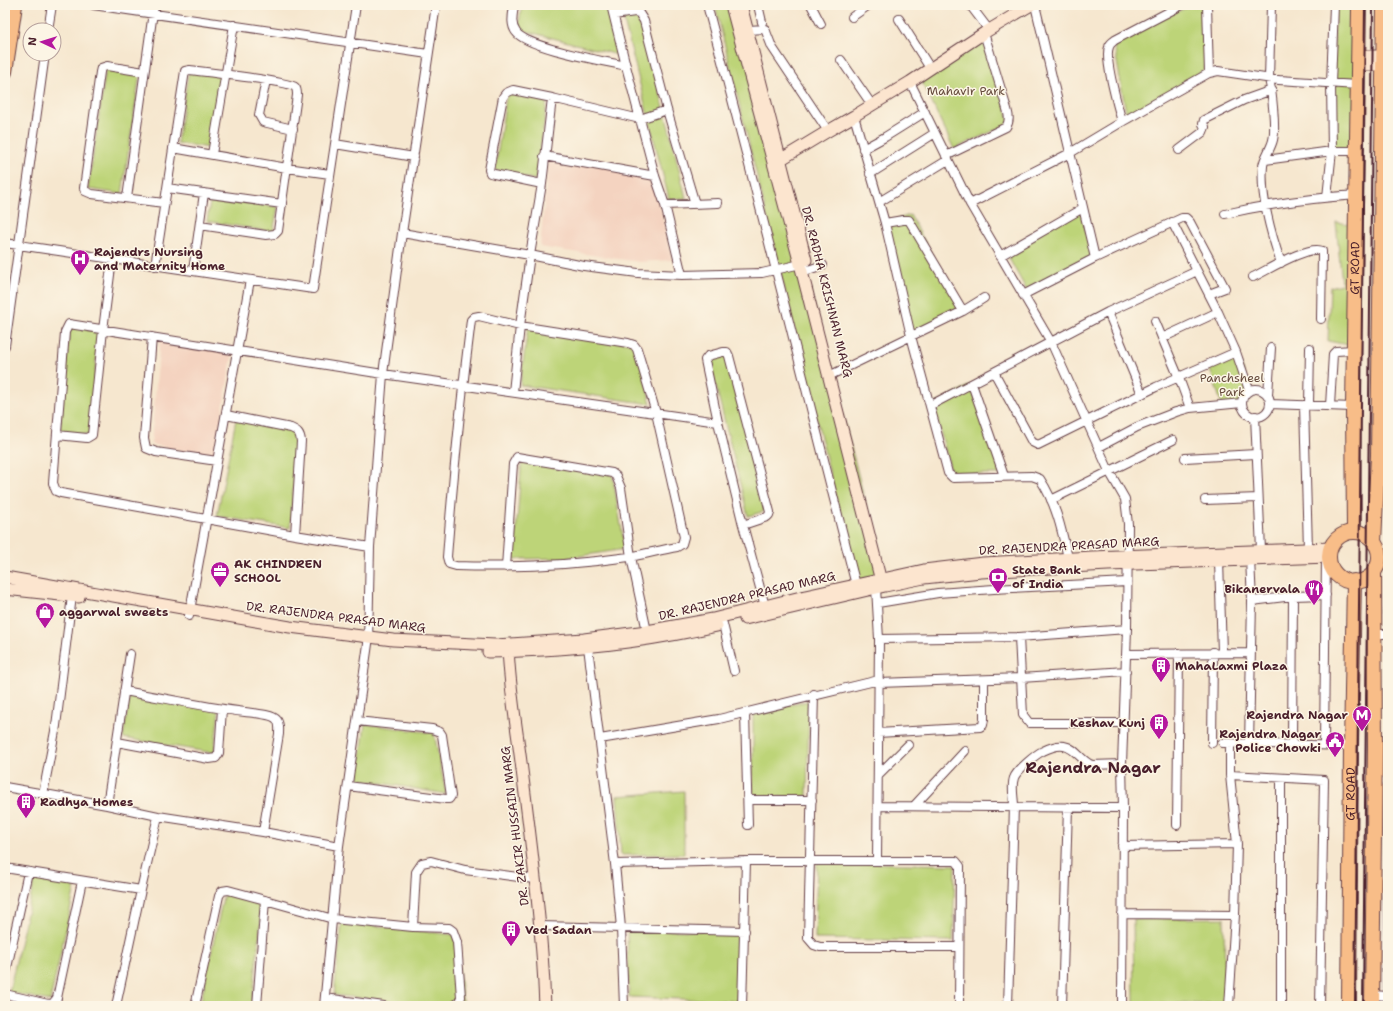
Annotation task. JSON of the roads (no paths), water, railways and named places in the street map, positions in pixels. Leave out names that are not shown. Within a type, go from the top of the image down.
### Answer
[{"type":"highway","points":[[5,72],[15,5]]},
{"type":"highway","name":"GT ROAD","points":[[1354,532],[1353,407],[1359,5]]},
{"type":"highway","points":[[1374,543],[1363,534],[1354,532],[1340,536],[1334,543],[1329,554],[1331,566],[1336,574],[1344,580],[1354,581],[1368,577],[1377,566],[1378,556],[1374,543],[1383,456],[1386,61],[1384,5]]},
{"type":"highway","name":"GT ROAD","points":[[1372,1000],[1381,634],[1374,570]]},
{"type":"highway","name":"GT ROAD","points":[[1349,1006],[1350,746],[1354,581]]},
{"type":"main road","points":[[731,5],[777,162],[910,82],[986,31],[1031,5]]},
{"type":"main road","name":"DR. RADHA KRISHNAN MARG","points":[[741,5],[748,30],[777,162],[840,397],[882,584]]},
{"type":"main road","points":[[1358,60],[1386,61]]},
{"type":"main road","points":[[805,266],[882,584]]},
{"type":"main road","name":"DR. RAJENDRA PRASAD MARG","points":[[5,589],[72,596],[290,627],[368,641],[392,640],[508,648],[588,647],[882,584],[924,578],[981,572],[1261,550],[1308,549],[1329,554]]},
{"type":"main road","name":"DR. RAJENDRA PRASAD MARG","points":[[508,648],[584,639],[692,632],[856,585],[882,584],[924,570],[982,562],[1068,558],[1219,561],[1329,554]]},
{"type":"main road","name":"DR. RAJENDRA PRASAD MARG","points":[[5,577],[190,613]]},
{"type":"main road","name":"DR. ZAKIR HUSSAIN MARG","points":[[508,648],[509,674],[543,952],[545,1006]]},
{"type":"street","points":[[49,22],[52,5]]},
{"type":"street","points":[[93,5],[428,54]]},
{"type":"street","points":[[127,198],[154,5]]},
{"type":"street","points":[[5,243],[313,289],[356,5]]},
{"type":"street","points":[[384,1006],[324,1002],[339,846],[368,641],[370,547],[383,374],[402,233],[436,5]]},
{"type":"street","points":[[514,5],[512,17],[513,26],[516,32],[527,40],[566,53],[626,66]]},
{"type":"street","points":[[611,5],[655,176],[665,204],[682,275]]},
{"type":"street","points":[[707,5],[754,179],[775,270],[856,585]]},
{"type":"street","points":[[758,5],[762,22]]},
{"type":"street","points":[[811,5],[821,24]]},
{"type":"street","points":[[852,17],[869,5]]},
{"type":"street","points":[[879,202],[947,158],[1006,127],[1008,123],[1009,117],[986,31],[970,5]]},
{"type":"street","points":[[1035,5],[1096,258]]},
{"type":"street","points":[[1122,122],[1108,61],[1108,47],[1115,40],[1182,5]]},
{"type":"street","points":[[1207,5],[1209,73]]},
{"type":"street","points":[[1271,5],[1269,79],[1272,90],[1273,138],[1263,170],[1265,205],[1273,241],[1281,263]]},
{"type":"street","points":[[1327,197],[1332,151],[1331,84],[1334,5]]},
{"type":"street","points":[[614,15],[635,12],[639,13],[644,21],[667,110],[695,204]]},
{"type":"street","points":[[899,19],[930,68]]},
{"type":"street","points":[[212,154],[234,25]]},
{"type":"street","points":[[748,30],[765,29],[772,47],[828,131]]},
{"type":"street","points":[[841,60],[872,105]]},
{"type":"street","points":[[5,346],[44,62]]},
{"type":"street","points":[[144,72],[107,66],[101,68],[84,183],[85,191],[88,193],[164,204]]},
{"type":"street","points":[[155,266],[185,71],[190,70],[266,80],[290,84],[295,87],[297,91],[293,130],[279,229],[275,234],[266,235],[200,225]]},
{"type":"street","points":[[970,204],[1070,153],[1209,73],[1218,71],[1269,79],[1357,85]]},
{"type":"street","points":[[266,80],[259,116],[260,119],[263,122],[293,130]]},
{"type":"street","points":[[910,82],[970,204],[1051,342],[1109,471],[1125,499],[1128,524],[1126,671],[1122,764],[1122,1006]]},
{"type":"street","points":[[542,184],[490,173],[489,165],[503,97],[506,93],[513,90],[640,119],[667,110]]},
{"type":"street","points":[[1179,150],[1203,132],[1205,127],[1203,124],[1204,120],[1244,100],[1272,90]]},
{"type":"street","points":[[513,392],[520,326],[542,184],[544,156],[552,98]]},
{"type":"street","points":[[863,149],[925,112]]},
{"type":"street","points":[[854,116],[870,174],[886,223],[911,336],[950,476],[953,478],[1004,476],[1036,477],[1040,479],[1051,500],[1060,524],[1068,558]]},
{"type":"street","points":[[870,174],[935,133]]},
{"type":"street","points":[[335,144],[414,157]]},
{"type":"street","points":[[173,148],[330,174]]},
{"type":"street","points":[[1265,160],[1332,151],[1357,151]]},
{"type":"street","points":[[544,156],[655,176]]},
{"type":"street","points":[[167,188],[282,204]]},
{"type":"street","points":[[193,271],[204,193]]},
{"type":"street","points":[[1224,214],[1265,205],[1327,197],[1357,195]]},
{"type":"street","points":[[665,204],[718,203]]},
{"type":"street","points":[[1000,256],[1083,208]]},
{"type":"street","points":[[1023,296],[1096,258],[1182,218],[1188,219],[1225,288],[1209,294]]},
{"type":"street","points":[[886,223],[909,220],[963,311]]},
{"type":"street","points":[[1172,222],[1218,312],[1236,352],[1249,390]]},
{"type":"street","points":[[402,233],[584,266],[638,273],[729,275],[762,273],[805,266],[823,265]]},
{"type":"street","points":[[1253,277],[1298,254],[1316,249],[1322,251],[1321,319]]},
{"type":"street","points":[[57,435],[87,438],[92,435],[112,259]]},
{"type":"street","points":[[931,405],[1108,312],[1198,271]]},
{"type":"street","points":[[190,613],[250,280]]},
{"type":"street","points":[[833,374],[963,311],[984,298]]},
{"type":"street","points":[[1108,312],[1142,394]]},
{"type":"street","points":[[1162,338],[1218,312]]},
{"type":"street","points":[[479,316],[520,326],[634,345],[637,348],[656,413],[684,538],[682,544],[677,547],[631,556],[568,564],[506,567],[456,566],[449,564],[454,464],[472,320],[474,317],[479,316]]},
{"type":"street","points":[[1155,321],[1190,408]]},
{"type":"street","points":[[370,547],[295,535],[56,491],[53,483],[66,327],[69,324],[383,374],[718,422]]},
{"type":"street","points":[[152,337],[144,438],[146,448],[156,452],[217,461]]},
{"type":"street","points":[[1268,395],[1261,389],[1257,388],[1249,390],[1244,396],[1242,403],[1247,413],[1254,416],[1263,415],[1267,412],[1270,404],[1268,395],[1271,348]]},
{"type":"street","points":[[1308,549],[1307,405],[1310,348]]},
{"type":"street","points":[[1330,406],[1333,354],[1336,351],[1354,350]]},
{"type":"street","points":[[743,524],[767,517],[770,512],[729,356],[727,352],[723,352],[708,356],[706,360],[718,422],[743,524],[766,610]]},
{"type":"street","points":[[994,372],[1035,444],[1038,445],[1142,394],[1236,352]]},
{"type":"street","points":[[972,384],[1004,476]]},
{"type":"street","points":[[1099,447],[1137,427],[1190,408],[1242,403]]},
{"type":"street","points":[[1270,404],[1353,407]]},
{"type":"street","points":[[226,415],[291,428],[297,430],[300,434],[302,441],[295,535]]},
{"type":"street","points":[[1254,416],[1261,550]]},
{"type":"street","points":[[1051,500],[1173,440]]},
{"type":"street","points":[[1185,458],[1256,454]]},
{"type":"street","points":[[506,567],[513,464],[517,457],[603,470],[612,473],[616,476],[621,488],[631,556],[648,635]]},
{"type":"street","points":[[1205,500],[1258,498]]},
{"type":"street","points":[[1324,745],[1326,595],[1329,554]]},
{"type":"street","points":[[1249,744],[1252,601],[1250,559]]},
{"type":"street","points":[[1212,743],[1218,652],[1219,561]]},
{"type":"street","points":[[878,603],[938,593],[1127,582]]},
{"type":"street","points":[[877,861],[879,681],[878,603],[882,584]]},
{"type":"street","points":[[1252,601],[1293,596],[1326,595]]},
{"type":"street","points":[[43,794],[56,726],[72,596]]},
{"type":"street","points":[[1292,744],[1293,596]]},
{"type":"street","points":[[723,624],[734,671]]},
{"type":"street","points":[[879,639],[1019,637],[1127,630]]},
{"type":"street","points":[[1019,637],[1023,715],[1029,723],[1124,723]]},
{"type":"street","points":[[588,647],[615,864],[621,928],[624,1006]]},
{"type":"street","points":[[1126,654],[1218,652],[1250,653]]},
{"type":"street","points":[[1177,825],[1179,653]]},
{"type":"street","points":[[107,805],[130,654]]},
{"type":"street","points":[[600,739],[655,730],[745,712],[814,694],[879,681],[984,680],[1126,671]]},
{"type":"street","points":[[878,733],[980,727],[983,725],[984,719],[984,680]]},
{"type":"street","points":[[124,691],[273,717],[277,720],[279,726],[263,832]]},
{"type":"street","points":[[814,694],[808,938],[814,945],[820,947],[959,947]]},
{"type":"street","points":[[117,742],[209,759],[216,758],[219,753],[222,709]]},
{"type":"street","points":[[745,712],[748,825]]},
{"type":"street","points":[[348,786],[446,799],[449,799],[451,796],[442,735],[440,732],[432,729],[357,721]]},
{"type":"street","points":[[1230,1006],[1237,844],[1227,743],[1350,746]]},
{"type":"street","points":[[878,774],[908,745]]},
{"type":"street","points":[[1008,1006],[1014,806],[1013,780],[1016,774],[1043,751],[1054,747],[1063,746],[1075,751],[1087,763],[1092,765],[1122,764]]},
{"type":"street","points":[[914,806],[965,751]]},
{"type":"street","points":[[1230,775],[1324,780],[1320,1006]]},
{"type":"street","points":[[1281,778],[1281,1006]]},
{"type":"street","points":[[5,787],[107,805],[158,816],[263,832],[339,846]]},
{"type":"street","points":[[748,800],[812,800]]},
{"type":"street","points":[[878,806],[1123,808]]},
{"type":"street","points":[[1062,1006],[1068,807]]},
{"type":"street","points":[[116,1006],[158,816]]},
{"type":"street","points":[[1122,846],[1237,844]]},
{"type":"street","points":[[615,864],[953,860],[959,863],[960,866],[958,1006]]},
{"type":"street","points":[[413,927],[416,872],[422,863],[432,862],[465,870],[534,879]]},
{"type":"street","points":[[742,1006],[746,862]]},
{"type":"street","points":[[5,868],[141,890]]},
{"type":"street","points":[[5,977],[28,872]]},
{"type":"street","points":[[5,994],[48,1004],[53,1003],[57,998],[82,881]]},
{"type":"street","points":[[195,1006],[219,896],[222,891],[228,890],[333,919],[413,927],[450,928],[453,931],[457,942],[461,997],[459,1002],[454,1006]]},
{"type":"street","points":[[257,1006],[265,900]]},
{"type":"street","points":[[1122,914],[1235,915]]},
{"type":"street","points":[[540,926],[745,931]]},
{"type":"street","points":[[1372,1000],[1388,996]]},
{"type":"railway","points":[[1355,1006],[1365,5]]},
{"type":"railway","points":[[1363,1006],[1373,5]]},
{"type":"place","name":"Rajendrs Nursing and Maternity Home","points":[[80,276]]},
{"type":"place","name":"AK CHINDREN SCHOOL","points":[[220,588]]},
{"type":"place","name":"State Bank of India","points":[[998,594]]},
{"type":"place","name":"Bikanervala","points":[[1314,606]]},
{"type":"place","name":"aggarwal sweets","points":[[45,629]]},
{"type":"place","name":"MahaLaxmi Plaza","points":[[1161,683]]},
{"type":"place","name":"Rajendra Nagar","points":[[1362,732]]},
{"type":"place","name":"Keshav Kunj","points":[[1159,740]]},
{"type":"place","name":"Rajendra Nagar Police Chowki","points":[[1335,758]]},
{"type":"place","name":"Radhya Homes","points":[[26,819]]},
{"type":"place","name":"Ved Sadan","points":[[511,947]]},
{"type":"district","name":"Rajendra Nagar","points":[[1093,767]]},
{"type":"park label","name":"Mahavir Park","points":[[966,91]]},
{"type":"park label","name":"Panchsheel Park","points":[[1232,385]]}]
